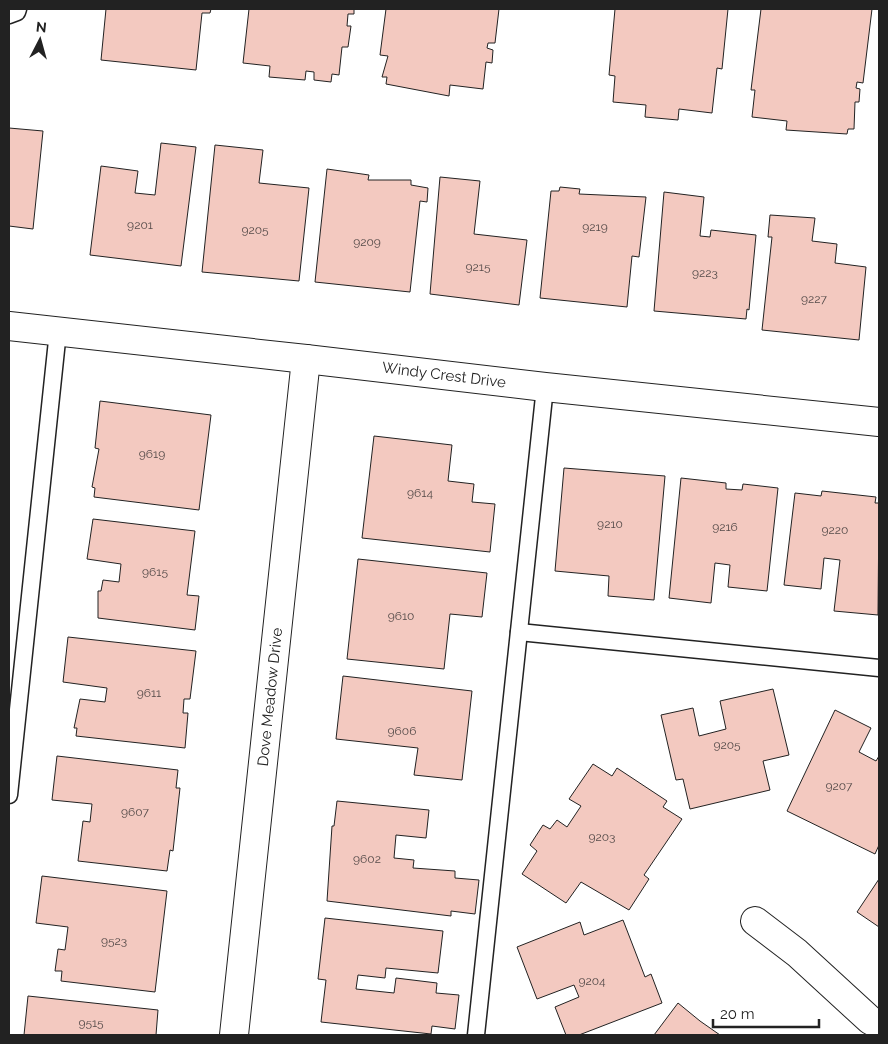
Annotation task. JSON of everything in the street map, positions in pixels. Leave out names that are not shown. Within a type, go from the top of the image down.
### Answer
[{"type":"street","name":"Windy Crest Drive","points":[[9,326],[306,358],[545,387],[879,422]]},
{"type":"street","name":"Dove Meadow Drive","points":[[234,1035],[306,358]]},
{"type":"street","points":[[755,920],[797,953],[870,1020],[879,1025]]},
{"type":"lane","points":[[9,15],[17,12],[18,9]]},
{"type":"lane","points":[[9,795],[58,331]]},
{"type":"lane","points":[[476,1035],[545,387]]},
{"type":"lane","points":[[519,632],[879,668]]},
{"type":"building","points":[[106,9],[211,9],[210,13],[202,13],[196,70],[101,60]]},
{"type":"building","points":[[249,9],[354,9],[354,14],[348,14],[347,26],[351,26],[348,47],[342,47],[339,75],[332,74],[331,82],[314,80],[314,72],[306,71],[305,80],[269,77],[270,66],[243,63]]},
{"type":"building","points":[[386,9],[499,9],[495,43],[488,43],[487,48],[493,50],[492,63],[486,62],[483,89],[450,85],[449,96],[386,84],[387,77],[382,77],[388,56],[380,55]]},
{"type":"building","points":[[615,9],[728,9],[722,69],[717,68],[712,113],[679,109],[678,120],[645,117],[646,105],[613,102],[615,76],[609,75]]},
{"type":"building","points":[[761,9],[872,9],[863,83],[857,82],[856,88],[860,89],[859,102],[855,102],[854,129],[848,129],[847,134],[786,130],[787,121],[752,117],[755,90],[751,90]]},
{"type":"building","points":[[9,128],[43,131],[33,229],[9,226]]},
{"type":"building","points":[[161,143],[196,147],[181,266],[90,255],[101,166],[138,171],[135,193],[155,195]]},
{"type":"building","points":[[215,145],[263,150],[259,183],[309,188],[299,281],[202,272]]},
{"type":"building","points":[[327,169],[369,175],[368,180],[411,180],[411,185],[428,188],[427,202],[420,201],[410,292],[315,282]]},
{"type":"building","points":[[440,177],[480,181],[474,234],[527,240],[519,305],[430,294]]},
{"type":"building","points":[[560,187],[580,189],[579,194],[646,197],[639,257],[632,256],[627,307],[540,298],[551,191],[559,191]]},
{"type":"building","points":[[664,192],[704,197],[700,236],[710,237],[711,230],[756,235],[749,310],[747,309],[746,319],[654,311]]},
{"type":"building","points":[[770,215],[815,218],[812,241],[837,244],[835,263],[866,267],[859,340],[762,330],[772,237],[768,237]]},
{"type":"building","points":[[100,401],[211,415],[199,510],[94,497],[95,488],[92,487],[99,449],[95,448]]},
{"type":"building","points":[[374,436],[452,445],[448,481],[474,484],[472,502],[495,504],[490,552],[362,538]]},
{"type":"building","points":[[564,468],[665,476],[654,600],[608,596],[609,576],[555,571]]},
{"type":"building","points":[[681,478],[726,483],[726,489],[742,490],[743,484],[778,488],[767,591],[728,587],[730,565],[715,563],[711,603],[669,598]]},
{"type":"building","points":[[822,491],[876,497],[875,503],[879,503],[878,615],[834,611],[840,560],[824,558],[821,589],[784,585],[795,493],[821,496]]},
{"type":"building","points":[[93,519],[195,531],[187,595],[199,596],[195,630],[98,618],[98,591],[101,591],[103,580],[119,582],[121,564],[87,559]]},
{"type":"building","points":[[358,559],[487,573],[482,617],[450,614],[444,669],[347,659]]},
{"type":"building","points":[[68,637],[196,651],[190,699],[184,699],[183,713],[188,713],[185,748],[76,736],[77,728],[74,728],[80,699],[105,702],[107,688],[63,682]]},
{"type":"building","points":[[343,676],[472,691],[462,780],[414,775],[418,748],[336,739]]},
{"type":"building","points":[[773,689],[789,755],[763,761],[770,790],[690,809],[683,779],[676,780],[661,715],[693,708],[699,736],[726,729],[720,701]]},
{"type":"building","points":[[835,710],[871,728],[859,752],[876,761],[879,756],[879,845],[875,854],[787,811]]},
{"type":"building","points":[[57,756],[178,770],[176,788],[180,788],[173,851],[170,850],[167,871],[78,861],[83,821],[90,822],[92,804],[52,800]]},
{"type":"building","points":[[593,764],[612,776],[617,768],[667,801],[663,807],[682,819],[644,875],[649,879],[629,910],[581,882],[566,903],[522,874],[537,851],[530,845],[543,825],[550,829],[557,820],[567,827],[581,806],[569,799]]},
{"type":"building","points":[[337,801],[429,810],[426,838],[396,835],[394,858],[414,860],[413,868],[455,871],[455,878],[479,880],[475,914],[451,911],[451,916],[327,901],[332,826],[334,826]]},
{"type":"building","points":[[42,876],[167,891],[155,992],[61,981],[62,971],[55,971],[58,949],[65,950],[68,927],[36,923]]},
{"type":"building","points":[[879,879],[879,927],[857,912]]},
{"type":"building","points":[[325,918],[443,931],[438,973],[386,968],[385,978],[358,975],[356,989],[394,993],[396,978],[437,983],[436,993],[459,995],[455,1029],[432,1026],[431,1034],[321,1022],[326,980],[318,979]]},
{"type":"building","points":[[623,920],[645,977],[651,974],[662,1003],[579,1035],[566,1035],[555,1007],[579,997],[574,985],[537,999],[517,947],[580,922],[584,935]]},
{"type":"building","points":[[28,996],[158,1010],[156,1035],[24,1035]]},
{"type":"building","points":[[678,1003],[700,1021],[720,1035],[654,1035]]}]
